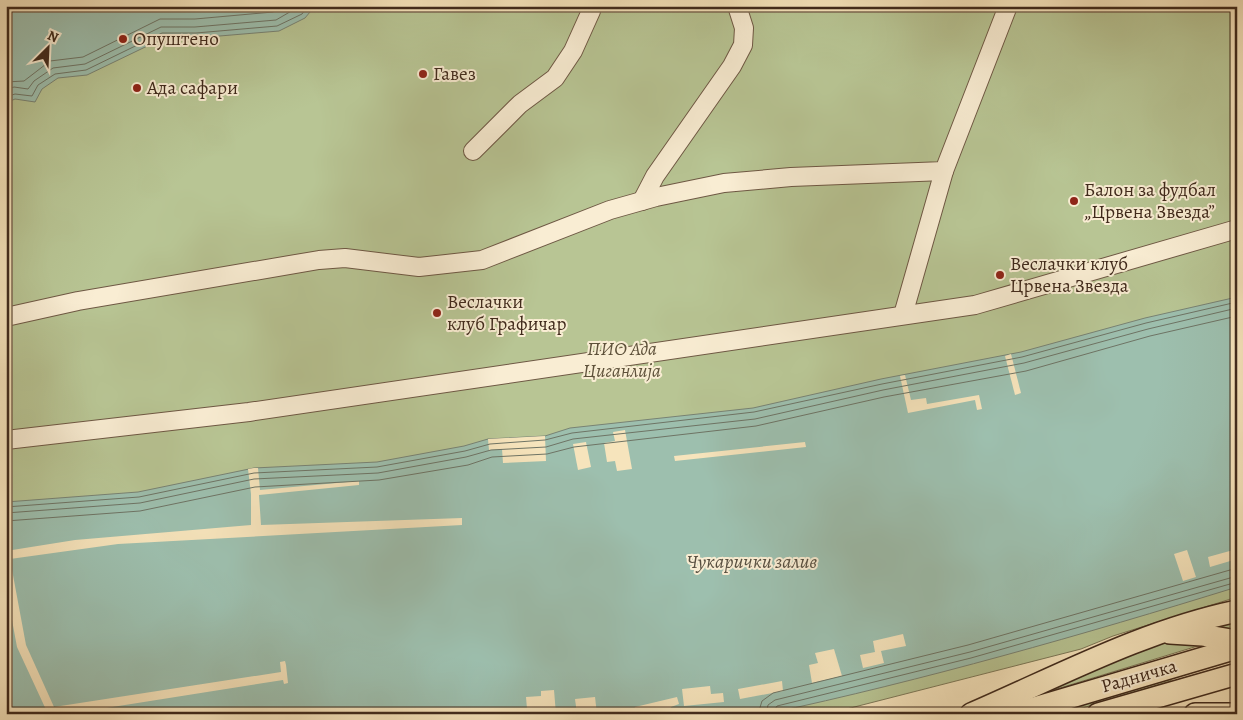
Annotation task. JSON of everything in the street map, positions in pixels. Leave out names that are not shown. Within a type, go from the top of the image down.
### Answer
[{"type":"main road","points":[[970,714],[1107,652],[1156,634],[1212,626],[1237,611]]},
{"type":"main road","points":[[1212,626],[1237,642]]},
{"type":"main road","name":"Радничка","points":[[1014,714],[1237,648]]},
{"type":"main road","name":"Радничка","points":[[1098,714],[1237,674]]},
{"type":"main road","points":[[1195,714],[1232,714]]},
{"type":"street","points":[[473,150],[520,104],[555,78],[573,51],[591,11],[591,6]]},
{"type":"street","points":[[642,201],[655,176],[732,66],[743,44],[744,28],[737,6]]},
{"type":"street","points":[[903,315],[944,171],[1004,8]]},
{"type":"street","points":[[6,317],[83,300],[320,260],[345,258],[419,267],[482,260],[566,225],[642,201],[724,183],[791,177],[944,171]]},
{"type":"street","points":[[6,440],[249,412],[974,304],[1237,229]]},
{"type":"green space","name":"ПИО Ада Циганлија","points":[[6,6],[1237,6],[1237,597],[1113,636],[1081,649],[827,714],[6,714]]},
{"type":"green space","points":[[1227,621],[1237,625],[1237,634],[1024,699],[1101,662]]},
{"type":"green space","points":[[1169,674],[1171,681],[1063,714],[1038,714]]},
{"type":"water","name":"Ада сафари","points":[[6,6],[315,6],[305,18],[279,31],[196,38],[164,38],[87,75],[58,78],[42,89],[35,102],[15,99],[6,103]]},
{"type":"water","name":"Чукарички залив","points":[[1237,297],[1237,587],[944,672],[766,714],[6,714],[6,502],[138,492],[254,468],[377,462],[464,446],[488,439],[545,436],[570,428],[753,408],[881,379],[1021,352],[1145,318]]},
{"type":"pier","points":[[1011,354],[1021,393],[1015,395],[1005,356]]},
{"type":"pier","points":[[905,375],[911,400],[926,398],[927,404],[979,395],[982,409],[977,410],[975,400],[908,413],[900,376]]},
{"type":"pier","points":[[625,430],[632,469],[617,471],[615,461],[607,462],[604,443],[615,441],[613,432]]},
{"type":"pier","points":[[545,436],[546,461],[503,463],[502,449],[489,450],[488,439]]},
{"type":"pier","points":[[586,442],[591,467],[578,470],[573,444]]},
{"type":"pier","points":[[805,442],[806,447],[675,461],[674,456]]},
{"type":"pier","points":[[258,468],[260,490],[359,481],[359,485],[259,495],[261,525],[462,518],[462,525],[118,544],[10,559],[26,645],[54,707],[281,672],[280,662],[285,661],[286,665],[288,683],[284,684],[283,680],[68,714],[48,714],[17,647],[6,588],[6,551],[75,540],[251,525],[251,494],[248,469]]},
{"type":"pier","points":[[1237,549],[1237,559],[1210,567],[1208,557]]},
{"type":"pier","points":[[1187,550],[1196,577],[1183,581],[1174,554]]},
{"type":"pier","points":[[903,634],[906,646],[881,651],[884,663],[863,668],[860,655],[875,652],[873,641]]},
{"type":"pier","points":[[834,649],[842,676],[812,683],[809,665],[818,663],[815,653]]},
{"type":"pier","points":[[782,681],[783,691],[740,699],[738,689]]},
{"type":"pier","points":[[710,686],[711,694],[723,693],[724,702],[684,706],[682,689]]},
{"type":"pier","points":[[554,690],[556,714],[541,714],[541,708],[527,709],[526,697],[541,696],[541,691]]},
{"type":"pier","points":[[595,697],[597,714],[577,714],[575,699]]},
{"type":"pier","points":[[677,697],[679,704],[671,707],[671,713],[632,713],[635,707]]},
{"type":"place","name":"Опуштено","points":[[123,39]]},
{"type":"place","name":"Гавез","points":[[423,74]]},
{"type":"place","name":"Ада сафари","points":[[137,88]]},
{"type":"place","name":"Балон за фудбал „Црвена Звезда”","points":[[1074,201]]},
{"type":"place","name":"Веслачки клуб Црвена Звезда","points":[[1000,275]]},
{"type":"place","name":"Веслачки клуб Графичар","points":[[437,313]]}]
